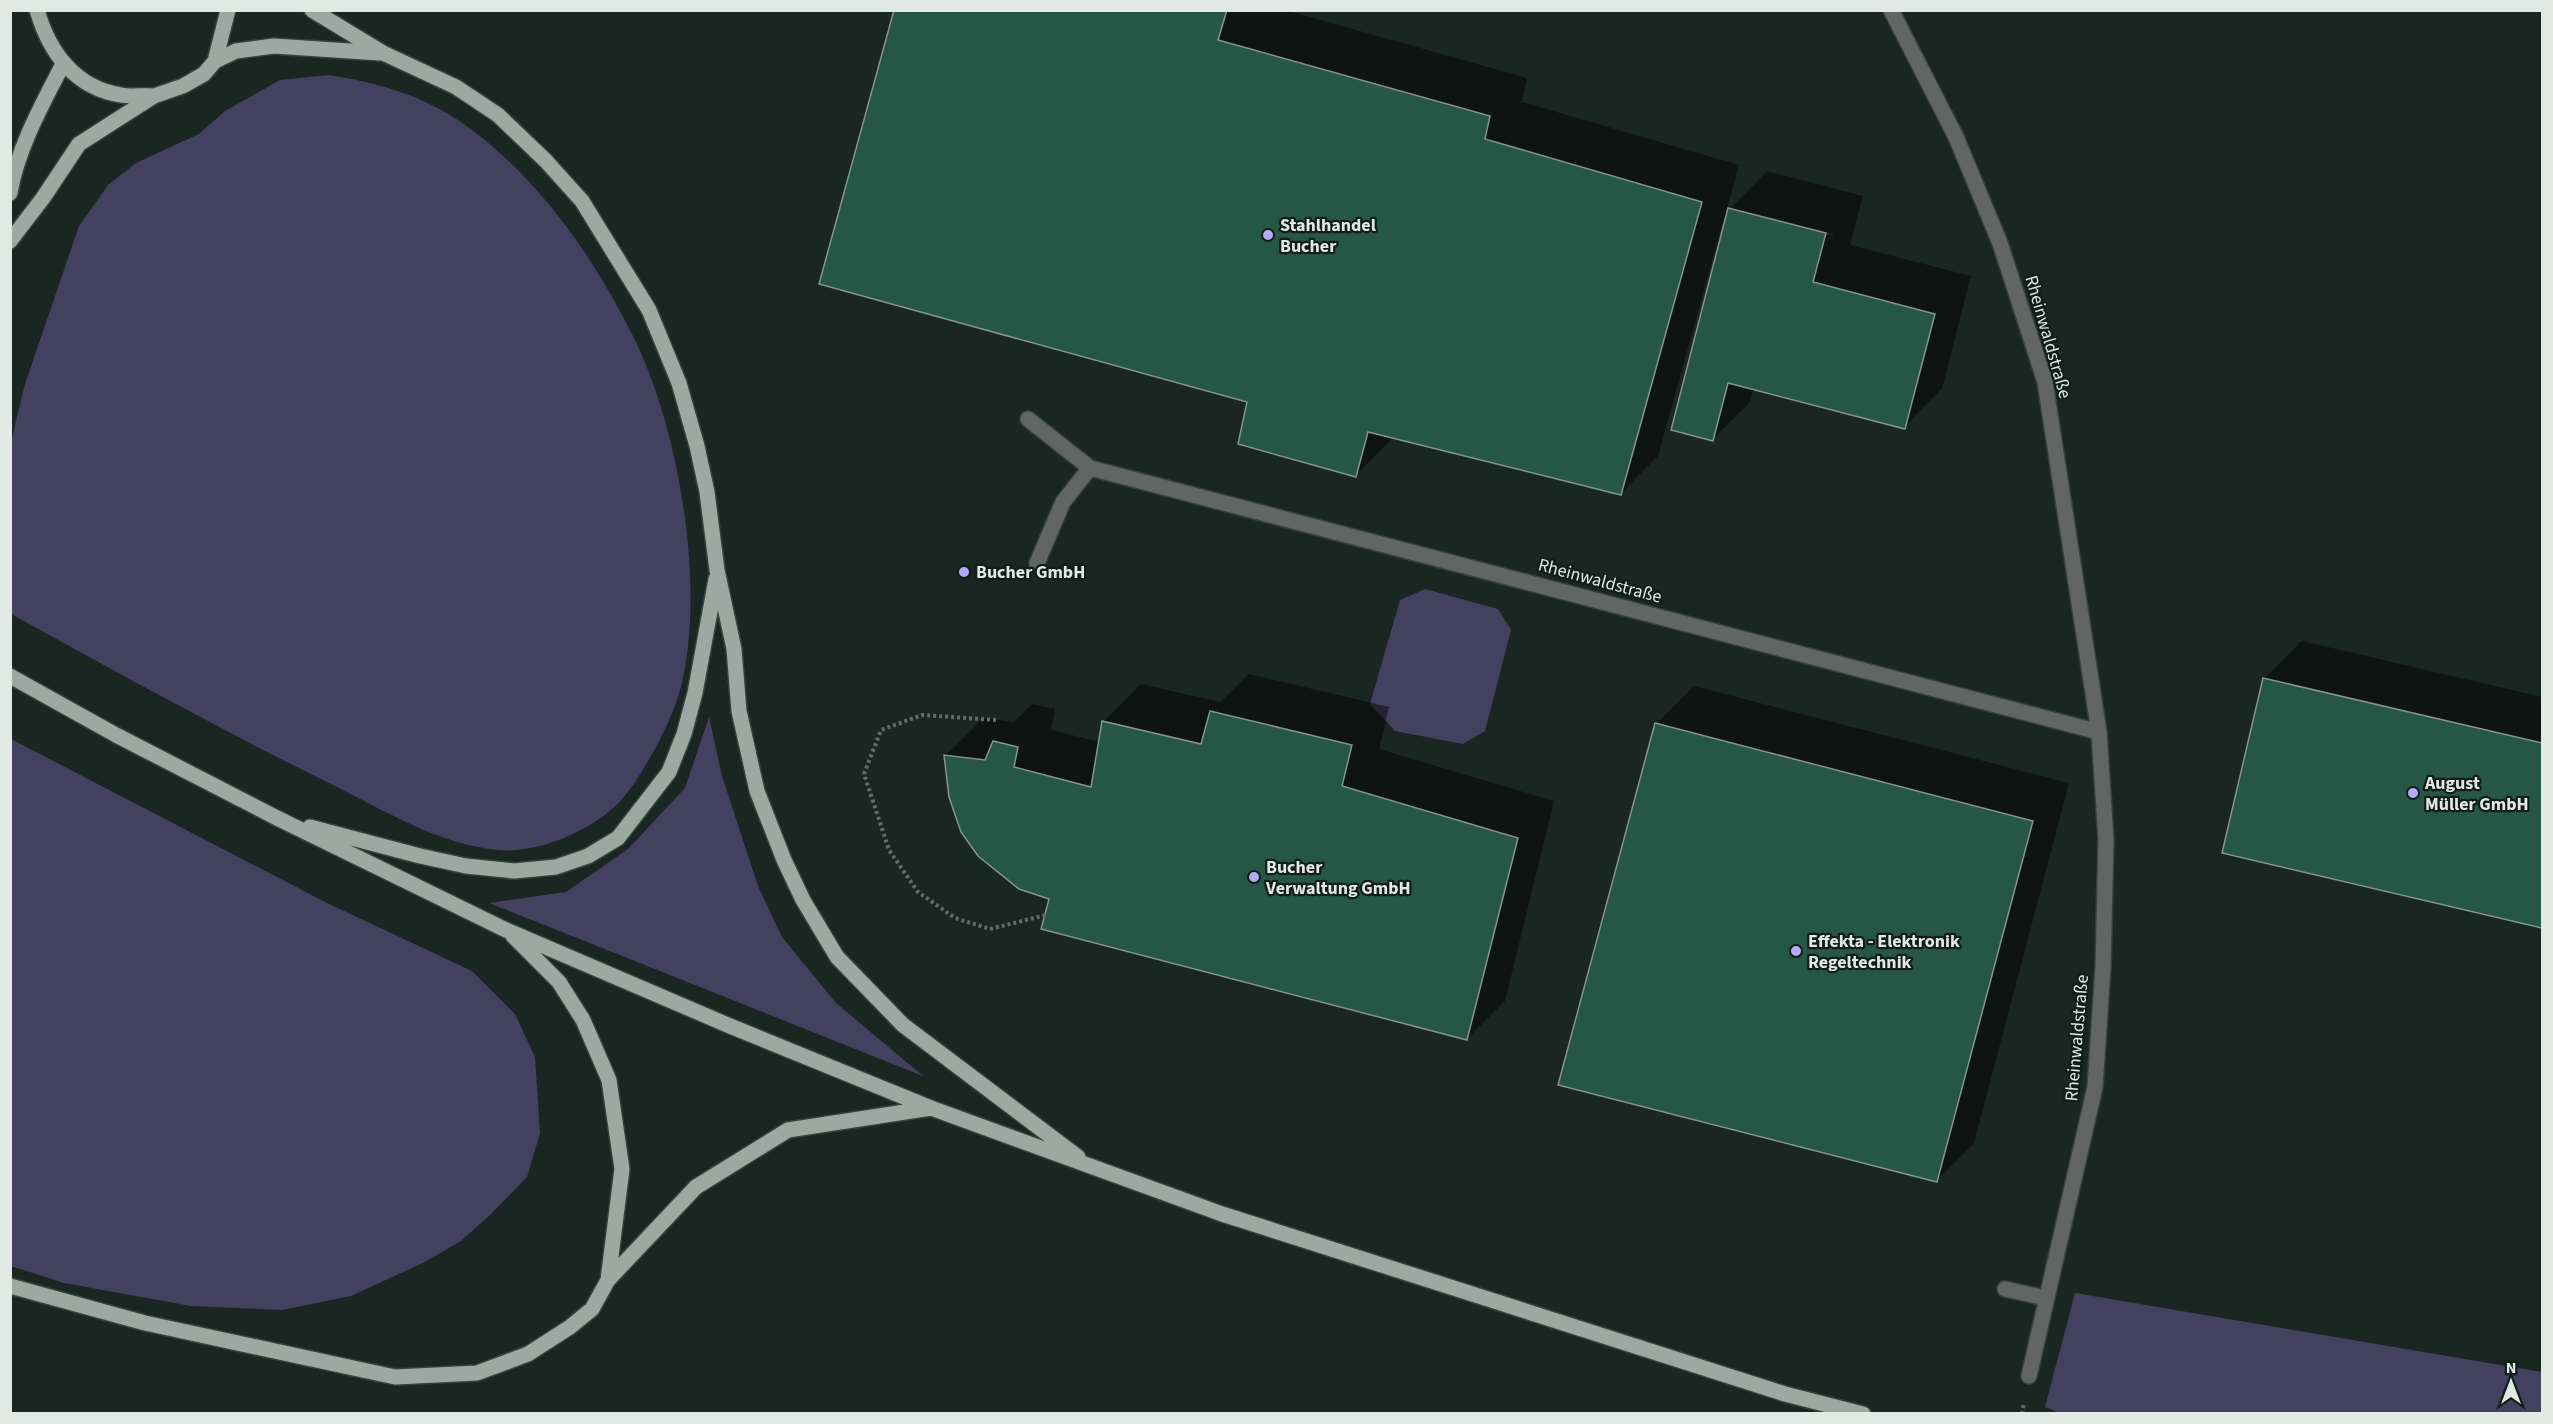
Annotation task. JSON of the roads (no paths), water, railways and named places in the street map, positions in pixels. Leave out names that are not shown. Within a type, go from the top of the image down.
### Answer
[{"type":"main road","points":[[37,10],[46,39],[63,64],[89,84],[120,95],[154,96]]},
{"type":"main road","points":[[215,62],[228,10]]},
{"type":"main road","points":[[312,10],[383,53],[456,87],[498,115],[546,161],[582,201],[649,310],[679,383],[707,492],[717,570],[734,649],[739,711],[757,790],[803,900],[837,957],[903,1025],[1090,1166]]},
{"type":"main road","points":[[10,241],[43,198],[79,144],[154,96],[183,86],[204,75],[215,62],[236,51],[274,46],[383,53]]},
{"type":"main road","points":[[10,193],[14,170],[33,123],[63,64]]},
{"type":"main road","points":[[277,818],[466,866],[514,871],[556,867],[588,856],[618,838],[669,772],[684,734],[695,693],[717,570]]},
{"type":"main road","points":[[10,676],[116,735],[277,818],[506,930],[730,1026],[931,1108],[1222,1214],[1785,1394],[1863,1413]]},
{"type":"main road","points":[[506,930],[559,982],[584,1020],[609,1080],[622,1169],[608,1280]]},
{"type":"main road","points":[[10,1286],[145,1323],[395,1377],[477,1373],[528,1354],[570,1328],[592,1309],[608,1280],[696,1187],[788,1130],[931,1108]]},
{"type":"street","name":"Rheinwaldstraße","points":[[1891,10],[1956,137],[1991,222],[2044,382],[2100,732],[2106,840],[2103,967],[2095,1087],[2029,1376]]},
{"type":"street","points":[[1028,419],[1090,468],[1063,502],[1037,564]]},
{"type":"street","name":"Rheinwaldstraße","points":[[1090,468],[2100,732]]},
{"type":"street","points":[[2005,1289],[2046,1298]]},
{"type":"place","name":"Stahlhandel Bucher","points":[[1268,235]]},
{"type":"place","name":"Bucher GmbH","points":[[964,572]]},
{"type":"place","name":"August Müller GmbH","points":[[2413,793]]},
{"type":"place","name":"Bucher Verwaltung GmbH","points":[[1254,877]]},
{"type":"place","name":"Effekta - Elektronik Regeltechnik","points":[[1796,951]]}]
